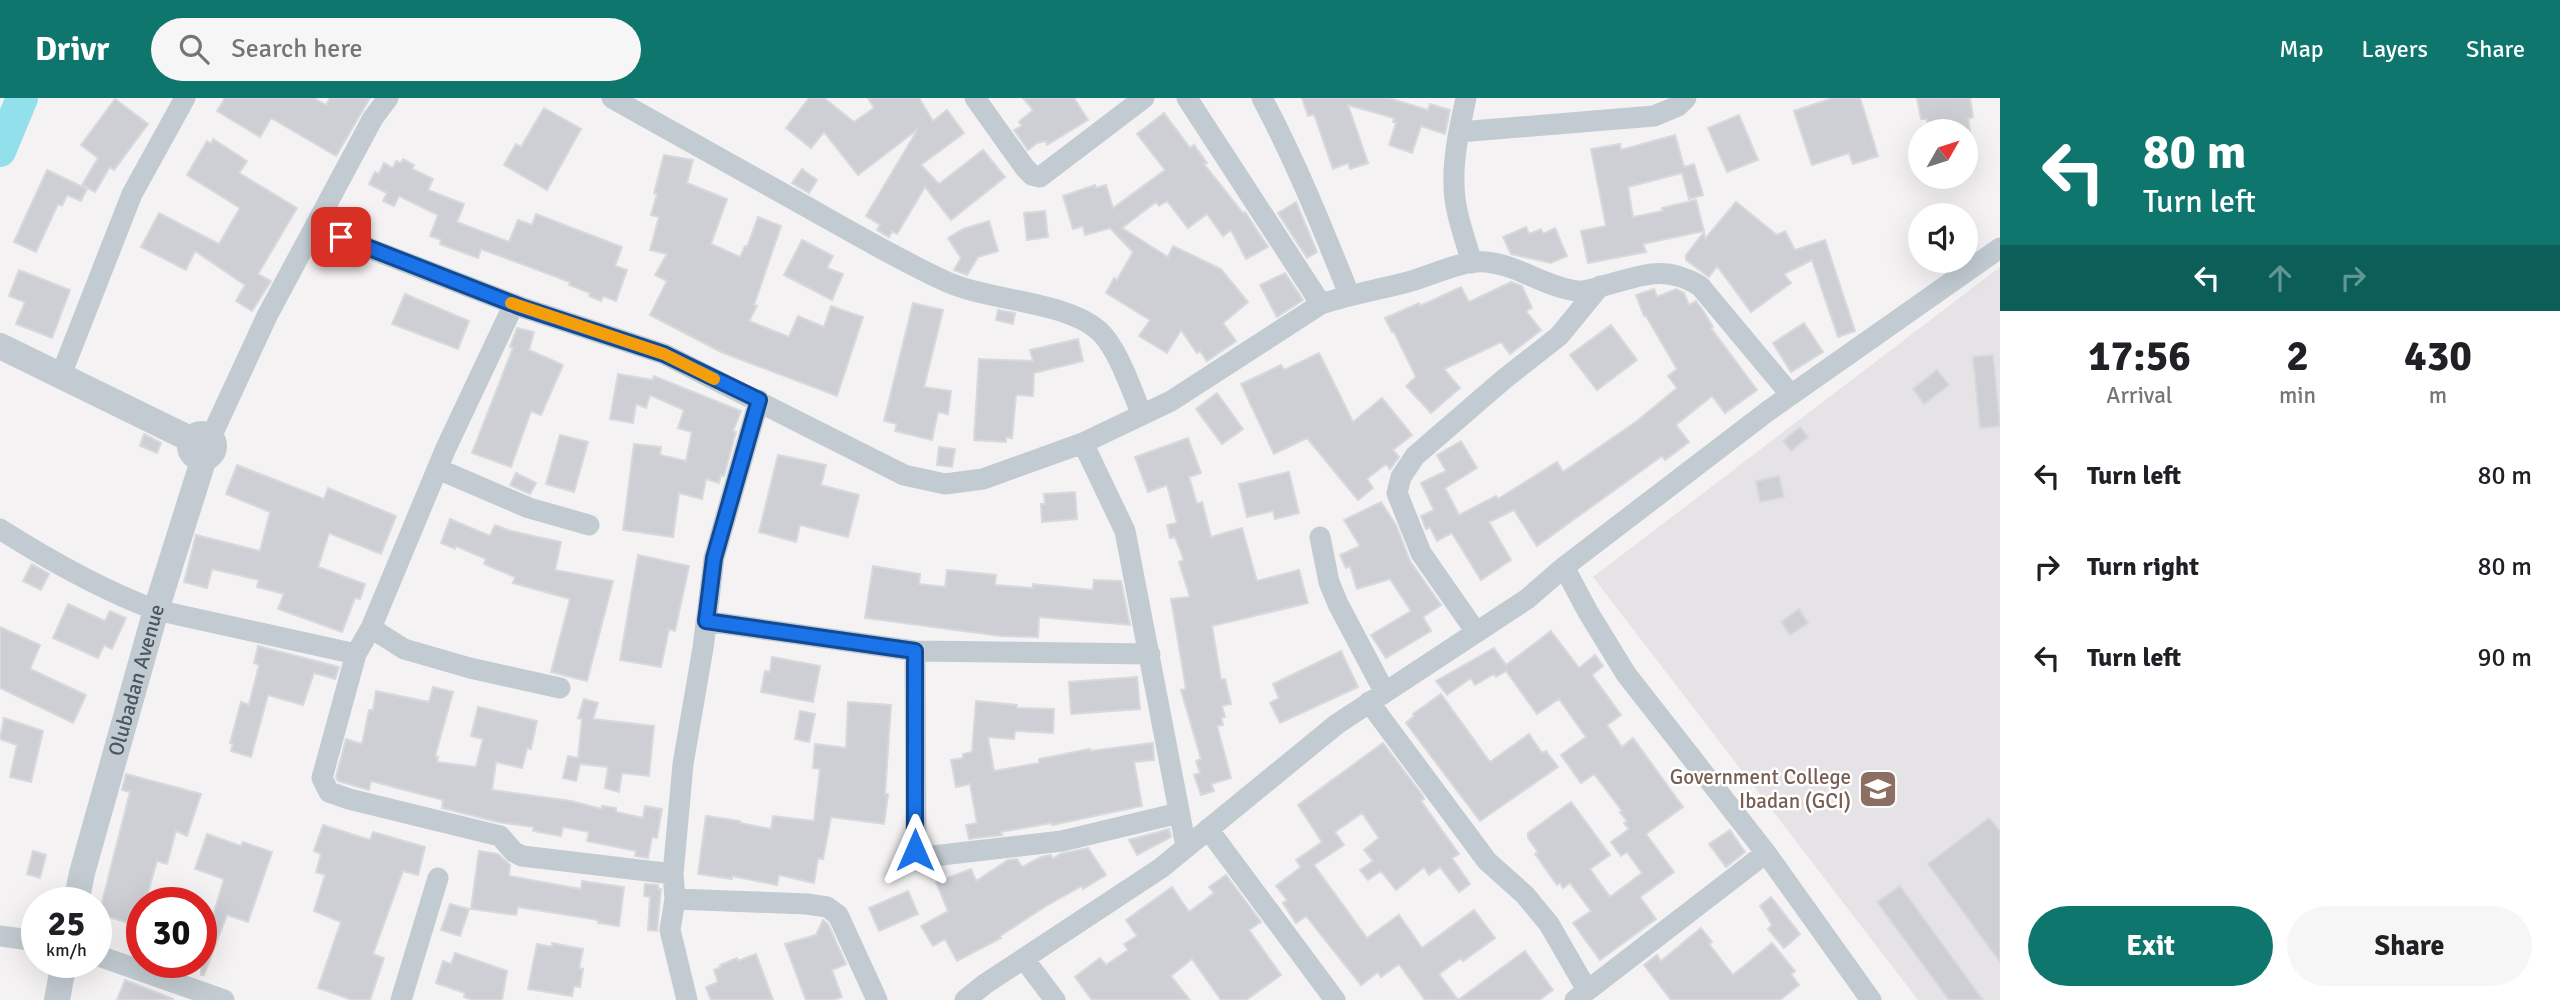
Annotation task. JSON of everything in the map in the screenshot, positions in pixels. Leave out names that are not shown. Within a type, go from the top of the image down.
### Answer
[{"type":"street","points":[[61,375],[132,194],[185,98]]},
{"type":"street","points":[[0,346],[202,445],[267,316],[373,118],[388,98]]},
{"type":"street","points":[[612,98],[870,243],[944,281],[999,298],[1046,307],[1080,320],[1099,331],[1119,360],[1142,415]]},
{"type":"street","points":[[975,98],[1025,168],[1032,175],[1040,177],[1143,98]]},
{"type":"street","points":[[1187,98],[1321,304]]},
{"type":"street","points":[[1262,98],[1291,152],[1330,242],[1349,295]]},
{"type":"street","points":[[1466,98],[1459,132],[1454,184],[1456,205],[1472,264]]},
{"type":"street","points":[[1459,132],[1654,116],[1678,106],[1686,98]]},
{"type":"street","points":[[316,228],[514,304],[664,354],[904,475],[945,484],[983,479],[1083,443],[1142,415],[1171,401],[1321,304],[1485,262],[1512,268],[1546,283],[1580,291],[1664,272],[1683,276],[1700,286],[1791,395]]},
{"type":"street","points":[[965,1000],[1161,868],[1283,766],[1376,696],[1527,599],[1564,567],[1791,395],[2000,248]]},
{"type":"street","points":[[1476,632],[1421,553],[1396,494],[1401,477],[1415,456],[1559,336],[1600,286]]},
{"type":"street","points":[[514,304],[438,469],[371,628],[356,654],[322,778],[330,792],[348,800],[500,836],[514,852],[523,856],[673,874]]},
{"type":"street","points":[[687,1000],[670,930],[676,899],[673,874],[683,764],[714,558],[759,400]]},
{"type":"street","points":[[1083,443],[1125,531],[1186,847]]},
{"type":"street","name":"Olubadan Avenue","points":[[80,887],[202,445]]},
{"type":"street","points":[[438,469],[529,508],[589,525]]},
{"type":"street","points":[[0,529],[120,595],[156,610],[356,654]]},
{"type":"street","points":[[1320,537],[1329,582],[1376,696],[1487,861],[1525,895],[1549,924],[1581,995],[1766,853]]},
{"type":"street","points":[[1564,567],[1587,612],[1626,674],[1766,853],[1871,1000]]},
{"type":"street","points":[[706,621],[915,651],[1150,654]]},
{"type":"street","points":[[371,628],[404,649],[470,668],[560,688]]},
{"type":"street","points":[[915,651],[916,855],[924,857],[1062,841],[1180,813]]},
{"type":"street","points":[[1208,829],[1335,1000]]},
{"type":"street","points":[[401,1000],[438,878]]},
{"type":"street","points":[[676,899],[827,907],[838,915],[877,1000]]},
{"type":"street","points":[[0,936],[21,939]]},
{"type":"street","points":[[1024,959],[1055,1000]]},
{"type":"street","points":[[112,961],[225,1000]]},
{"type":"street","points":[[57,1000],[61,978]]},
{"type":"shaded area","name":"Government College Ibadan (GCI)","points":[[2000,267],[2000,1000],[1918,1000],[1593,577]]},
{"type":"building","points":[[225,98],[314,98],[326,105],[330,98],[370,98],[336,156],[271,118],[260,137],[217,111]]},
{"type":"building","points":[[809,98],[824,98],[854,122],[874,108],[868,98],[919,98],[933,121],[947,110],[964,133],[921,165],[939,184],[983,150],[1005,177],[951,220],[925,187],[897,234],[892,231],[889,237],[877,230],[880,225],[866,216],[918,129],[858,175],[824,132],[811,148],[786,128]]},
{"type":"building","points":[[1023,98],[1074,98],[1088,120],[1047,145],[1046,141],[1037,143],[1028,150],[1014,130],[1022,126],[1019,122],[1033,110]]},
{"type":"building","points":[[1302,98],[1388,98],[1428,110],[1430,104],[1450,110],[1445,134],[1421,126],[1412,153],[1389,145],[1396,123],[1393,122],[1394,118],[1348,105],[1368,163],[1350,169],[1348,163],[1333,169],[1314,114],[1308,116]]},
{"type":"building","points":[[1833,98],[1860,98],[1878,156],[1853,164],[1849,153],[1812,165],[1794,111]]},
{"type":"building","points":[[1917,98],[1970,98],[1973,117],[1921,119]]},
{"type":"building","points":[[115,99],[148,124],[114,170],[110,167],[95,192],[82,185],[98,158],[81,145]]},
{"type":"building","points":[[544,108],[581,129],[547,190],[504,165],[516,144],[521,147]]},
{"type":"building","points":[[1164,113],[1190,148],[1194,145],[1207,163],[1204,164],[1243,213],[1245,212],[1268,247],[1246,259],[1231,230],[1223,236],[1207,214],[1188,228],[1167,201],[1159,206],[1156,202],[1122,228],[1168,257],[1173,246],[1221,269],[1248,302],[1223,323],[1236,341],[1207,361],[1200,351],[1197,353],[1181,330],[1167,353],[1139,336],[1150,320],[1106,293],[1133,252],[1110,228],[1085,235],[1083,226],[1073,229],[1063,196],[1095,185],[1096,188],[1106,185],[1113,208],[1165,170],[1137,134]]},
{"type":"building","points":[[1739,115],[1758,160],[1727,172],[1708,128]]},
{"type":"building","points":[[1675,135],[1684,167],[1694,164],[1703,195],[1689,199],[1682,173],[1628,187],[1633,217],[1696,200],[1704,231],[1643,244],[1646,252],[1588,263],[1581,231],[1606,226],[1591,149],[1620,144],[1621,150]]},
{"type":"building","points":[[213,139],[247,161],[239,173],[297,208],[258,274],[271,281],[252,311],[236,301],[245,285],[195,251],[186,270],[141,247],[159,213],[219,244],[240,208],[187,175],[207,141],[211,144]]},
{"type":"building","points":[[664,155],[693,160],[687,183],[727,199],[711,244],[740,257],[745,246],[747,247],[758,217],[781,226],[754,305],[757,306],[749,321],[789,337],[798,316],[824,327],[831,306],[863,317],[837,396],[721,352],[650,315],[667,281],[655,275],[667,254],[650,250],[659,217],[651,215],[657,194],[654,193]]},
{"type":"building","points":[[403,159],[414,165],[412,169],[433,179],[428,190],[464,204],[457,222],[509,242],[518,220],[532,225],[536,214],[622,247],[615,266],[627,270],[616,301],[603,296],[601,301],[589,296],[590,293],[569,285],[570,282],[481,249],[478,258],[440,244],[441,240],[430,236],[438,215],[399,196],[394,206],[383,201],[387,193],[369,184],[375,172],[379,174],[384,163],[393,168],[396,161],[401,163]]},
{"type":"building","points":[[802,169],[817,180],[809,193],[792,183]]},
{"type":"building","points":[[47,170],[87,189],[81,201],[67,195],[62,206],[58,204],[36,252],[14,242]]},
{"type":"building","points":[[1296,202],[1317,252],[1307,258],[1278,213]]},
{"type":"building","points":[[1736,202],[1777,235],[1785,231],[1795,250],[1825,240],[1855,331],[1838,337],[1812,260],[1784,274],[1791,283],[1751,312],[1717,266],[1709,277],[1686,260],[1686,255],[1704,232],[1705,239]]},
{"type":"building","points":[[1045,211],[1048,237],[1027,240],[1024,213]]},
{"type":"building","points":[[989,221],[998,251],[978,257],[967,275],[954,270],[961,258],[948,238],[963,229]]},
{"type":"building","points":[[1526,227],[1529,234],[1541,229],[1543,234],[1555,228],[1567,256],[1551,263],[1511,254],[1503,237]]},
{"type":"building","points":[[802,240],[833,256],[827,268],[843,274],[832,300],[784,275]]},
{"type":"building","points":[[19,270],[70,290],[52,338],[16,324],[25,302],[9,296]]},
{"type":"building","points":[[1285,273],[1303,300],[1277,317],[1260,285]]},
{"type":"building","points":[[1511,282],[1522,286],[1532,308],[1526,311],[1541,330],[1510,354],[1501,342],[1444,369],[1460,388],[1431,413],[1406,386],[1416,377],[1385,318],[1419,303],[1420,306],[1461,287],[1469,302]]},
{"type":"building","points":[[1654,289],[1657,297],[1676,289],[1684,293],[1689,305],[1696,301],[1713,327],[1711,328],[1757,390],[1725,413],[1712,396],[1676,425],[1689,442],[1665,460],[1662,456],[1537,546],[1514,510],[1489,522],[1511,560],[1481,580],[1452,533],[1437,541],[1430,527],[1426,529],[1421,516],[1434,510],[1421,483],[1446,471],[1437,455],[1461,441],[1477,468],[1445,488],[1459,515],[1496,496],[1498,499],[1557,462],[1563,472],[1637,421],[1677,388],[1668,376],[1677,369],[1644,316],[1636,295]]},
{"type":"building","points":[[405,294],[469,321],[458,349],[392,324]]},
{"type":"building","points":[[913,303],[943,310],[924,387],[951,391],[948,414],[938,412],[932,440],[895,431],[897,424],[884,421]]},
{"type":"building","points":[[998,310],[1015,313],[1013,324],[996,320]]},
{"type":"building","points":[[1804,323],[1823,352],[1791,372],[1773,343]]},
{"type":"building","points":[[1611,325],[1637,360],[1597,390],[1570,355]]},
{"type":"building","points":[[517,328],[534,332],[529,350],[563,365],[541,415],[531,411],[511,467],[472,453],[513,348],[510,347]]},
{"type":"building","points":[[1078,339],[1083,361],[1034,373],[1033,396],[1016,395],[1012,438],[1006,437],[1006,442],[974,440],[979,359],[1033,361],[1030,350]]},
{"type":"building","points":[[1319,353],[1353,422],[1382,398],[1412,435],[1393,450],[1399,457],[1390,469],[1386,464],[1367,479],[1373,488],[1358,500],[1307,438],[1274,454],[1241,384],[1281,365],[1284,370]]},
{"type":"building","points":[[1993,355],[2000,426],[1980,428],[1973,357]]},
{"type":"building","points":[[1937,370],[1949,385],[1924,404],[1913,389]]},
{"type":"building","points":[[618,374],[653,380],[654,376],[741,411],[733,431],[736,432],[724,476],[721,475],[719,483],[706,479],[702,499],[679,493],[673,537],[623,530],[634,444],[661,447],[660,455],[686,461],[692,432],[678,428],[684,410],[650,395],[646,408],[636,404],[633,423],[610,419]]},
{"type":"building","points":[[1217,393],[1243,429],[1222,444],[1196,409]]},
{"type":"building","points":[[1800,427],[1808,437],[1791,451],[1783,441]]},
{"type":"building","points":[[144,434],[161,443],[157,453],[140,446]]},
{"type":"building","points":[[560,435],[588,442],[574,492],[546,484]]},
{"type":"building","points":[[1188,438],[1201,473],[1189,477],[1197,504],[1202,502],[1211,537],[1242,528],[1257,581],[1299,570],[1308,603],[1212,626],[1221,680],[1225,679],[1231,704],[1222,706],[1225,717],[1221,718],[1223,725],[1217,726],[1231,778],[1211,784],[1214,791],[1201,795],[1194,775],[1200,773],[1196,761],[1201,759],[1181,690],[1186,689],[1171,599],[1190,597],[1179,562],[1184,560],[1175,537],[1170,538],[1167,525],[1177,523],[1167,485],[1148,492],[1135,457]]},
{"type":"building","points":[[939,447],[955,449],[952,467],[937,465]]},
{"type":"building","points":[[778,455],[826,465],[821,485],[859,495],[848,537],[800,525],[796,542],[759,532]]},
{"type":"building","points":[[237,465],[324,499],[328,488],[396,516],[381,554],[329,533],[318,567],[365,584],[360,599],[355,598],[342,632],[278,609],[284,594],[257,587],[259,580],[212,569],[207,588],[184,582],[196,535],[260,551],[270,512],[226,494]]},
{"type":"building","points":[[1289,472],[1299,513],[1275,519],[1273,511],[1247,517],[1239,484]]},
{"type":"building","points":[[516,473],[536,483],[530,494],[510,485]]},
{"type":"building","points":[[1779,476],[1784,497],[1760,502],[1756,481]]},
{"type":"building","points":[[1075,492],[1077,519],[1042,522],[1041,504],[1045,504],[1044,494]]},
{"type":"building","points":[[1381,502],[1396,525],[1410,561],[1441,605],[1423,617],[1431,631],[1386,658],[1371,635],[1411,611],[1390,579],[1357,589],[1350,566],[1346,568],[1340,555],[1360,546],[1344,520]]},
{"type":"building","points":[[450,519],[490,536],[495,525],[561,542],[555,570],[613,581],[587,681],[551,672],[570,599],[513,583],[515,577],[484,564],[486,559],[456,546],[455,549],[441,543]]},
{"type":"building","points":[[638,555],[689,566],[675,631],[669,629],[661,667],[620,660]]},
{"type":"building","points":[[32,564],[49,574],[41,590],[23,581]]},
{"type":"building","points":[[873,566],[920,574],[919,584],[945,587],[947,570],[996,575],[995,585],[1033,588],[1033,584],[1093,590],[1094,580],[1121,581],[1130,625],[1039,617],[1038,637],[1001,636],[865,618]]},
{"type":"building","points":[[68,604],[105,621],[110,611],[126,618],[112,649],[104,645],[98,658],[53,638]]},
{"type":"building","points":[[1799,609],[1808,623],[1790,635],[1781,622]]},
{"type":"building","points":[[0,627],[40,645],[30,669],[86,695],[73,723],[0,688]]},
{"type":"building","points":[[1551,631],[1579,668],[1595,655],[1603,666],[1592,675],[1621,715],[1607,725],[1622,747],[1633,738],[1683,807],[1646,834],[1674,872],[1640,897],[1656,919],[1600,960],[1573,923],[1591,911],[1570,883],[1563,888],[1560,883],[1557,885],[1535,854],[1538,852],[1528,838],[1528,833],[1571,802],[1610,855],[1590,869],[1610,897],[1642,873],[1627,852],[1621,856],[1611,842],[1629,829],[1624,823],[1627,821],[1620,812],[1622,811],[1594,774],[1581,783],[1561,755],[1586,737],[1559,699],[1537,714],[1506,671],[1496,677],[1494,674],[1475,685],[1471,678],[1447,695],[1436,681],[1494,648],[1506,665]]},
{"type":"building","points":[[258,646],[339,667],[335,679],[314,673],[303,705],[268,695],[251,757],[231,751],[233,744],[230,743],[241,702],[249,705],[259,665],[254,663]]},
{"type":"building","points":[[1341,651],[1358,687],[1280,723],[1270,703],[1279,698],[1273,684]]},
{"type":"building","points":[[772,657],[820,666],[813,702],[761,692],[765,671],[770,672]]},
{"type":"building","points":[[1137,677],[1140,709],[1071,714],[1069,682]]},
{"type":"building","points":[[433,687],[453,692],[435,756],[438,757],[437,762],[476,767],[483,739],[471,736],[478,707],[537,721],[531,749],[527,748],[522,768],[496,762],[492,790],[571,801],[602,809],[602,806],[616,808],[616,812],[643,818],[645,806],[662,809],[657,838],[652,837],[648,858],[635,856],[636,851],[587,841],[589,832],[563,827],[561,836],[533,831],[534,827],[498,822],[442,808],[443,800],[371,781],[369,790],[338,781],[336,777],[346,739],[362,744],[376,691],[429,702]]},
{"type":"building","points":[[1441,694],[1490,762],[1529,734],[1542,753],[1546,751],[1558,767],[1480,821],[1406,723],[1413,714]]},
{"type":"building","points":[[584,699],[598,703],[593,719],[654,726],[649,776],[622,773],[619,792],[605,788],[608,767],[580,764],[576,781],[563,778],[568,756],[578,758],[582,719],[578,718]]},
{"type":"building","points":[[976,701],[1017,705],[1017,708],[1054,709],[1053,733],[1015,731],[1014,739],[988,737],[994,771],[1039,763],[1039,759],[1090,749],[1153,743],[1154,760],[1134,762],[1142,806],[1052,825],[1000,832],[1002,835],[969,839],[966,825],[977,823],[970,784],[956,787],[951,760],[963,758],[963,754],[972,752]]},
{"type":"building","points":[[848,702],[891,705],[885,794],[888,794],[884,824],[831,817],[823,859],[818,858],[814,883],[779,875],[777,885],[732,876],[732,879],[698,874],[706,816],[771,829],[773,816],[814,821],[820,769],[813,768],[815,744],[846,748]]},
{"type":"building","points":[[800,711],[815,714],[809,742],[795,739]]},
{"type":"building","points":[[4,718],[43,731],[31,782],[10,777],[17,745],[0,739]]},
{"type":"building","points":[[1383,743],[1423,796],[1421,801],[1459,854],[1452,858],[1470,884],[1459,892],[1440,867],[1429,875],[1424,867],[1396,890],[1381,871],[1368,880],[1360,870],[1373,861],[1364,850],[1379,838],[1362,813],[1335,832],[1344,845],[1314,865],[1367,938],[1399,915],[1422,948],[1474,910],[1495,938],[1439,974],[1458,1000],[1425,1000],[1399,964],[1381,977],[1378,972],[1361,985],[1306,916],[1296,923],[1283,903],[1287,900],[1276,886],[1301,867],[1296,860],[1322,842],[1298,805]]},
{"type":"building","points":[[126,774],[201,794],[187,836],[176,831],[167,864],[157,861],[150,887],[126,887],[126,922],[112,918],[112,887],[106,887],[130,792],[122,790]]},
{"type":"building","points":[[1989,818],[2000,831],[2000,962],[1928,864]]},
{"type":"building","points":[[323,825],[370,840],[373,832],[425,847],[418,875],[403,871],[373,954],[384,958],[370,1000],[352,1000],[318,988],[341,922],[314,911],[325,875],[316,872],[321,854],[314,851]]},
{"type":"building","points":[[1169,829],[1171,837],[1137,855],[1129,840]]},
{"type":"building","points":[[1730,830],[1745,852],[1726,867],[1709,844]]},
{"type":"building","points":[[207,834],[241,846],[243,842],[272,852],[248,922],[227,915],[217,941],[217,902],[224,879],[195,869]]},
{"type":"building","points":[[1088,848],[1106,875],[1046,906],[1000,936],[1001,938],[957,961],[945,939],[933,946],[921,926],[948,911],[936,882],[971,869],[976,881],[1008,860],[1017,859],[1022,867],[1041,857],[1051,855],[1053,859],[1060,854]]},
{"type":"building","points":[[33,851],[46,855],[40,878],[27,874]]},
{"type":"building","points":[[479,851],[498,854],[510,865],[509,876],[581,889],[582,881],[624,887],[619,926],[518,907],[516,915],[471,909]]},
{"type":"building","points":[[1226,875],[1261,922],[1249,930],[1281,975],[1246,1000],[1221,1000],[1192,959],[1171,976],[1190,1000],[1092,1000],[1075,977],[1100,958],[1106,965],[1128,950],[1124,944],[1137,936],[1126,920],[1172,887],[1189,912],[1214,893],[1209,887]]},
{"type":"building","points":[[645,884],[658,885],[658,889],[661,889],[657,931],[648,930],[650,897],[644,896]]},
{"type":"building","points":[[1900,886],[1983,1000],[1949,1000],[1877,902]]},
{"type":"building","points":[[908,891],[918,914],[879,931],[869,908]]},
{"type":"building","points":[[1771,897],[1800,934],[1784,948],[1768,929],[1772,925],[1760,906]]},
{"type":"building","points":[[450,904],[469,909],[460,936],[441,930]]},
{"type":"building","points":[[823,920],[828,924],[846,964],[832,970],[842,997],[833,1000],[806,1000],[785,944],[816,935]]},
{"type":"building","points":[[1701,928],[1712,942],[1709,944],[1733,975],[1772,943],[1795,971],[1791,974],[1799,985],[1780,1000],[1671,1000],[1644,965],[1657,955],[1661,961]]},
{"type":"building","points":[[552,943],[583,949],[579,968],[583,969],[580,987],[574,986],[572,996],[528,989],[537,944],[552,947]]},
{"type":"building","points":[[1525,951],[1553,990],[1539,1000],[1458,1000]]},
{"type":"building","points":[[455,953],[507,971],[502,1000],[473,1000],[464,997],[465,993],[436,983],[443,961],[451,964]]},
{"type":"building","points":[[756,954],[773,1000],[711,1000],[706,987],[718,982],[714,970],[737,958],[738,961]]},
{"type":"building","points":[[125,980],[173,999],[173,1000],[117,1000]]},
{"type":"waterway","points":[[0,151],[22,98]]},
{"type":"slow traffic","points":[[511,303],[664,354],[714,379]]},
{"type":"place","name":"Government College Ibadan (GCI)","points":[[1878,789]]},
{"type":"route","points":[[341,237],[521,307],[664,354],[759,400],[714,558],[706,621],[915,651],[915,850]]}]
